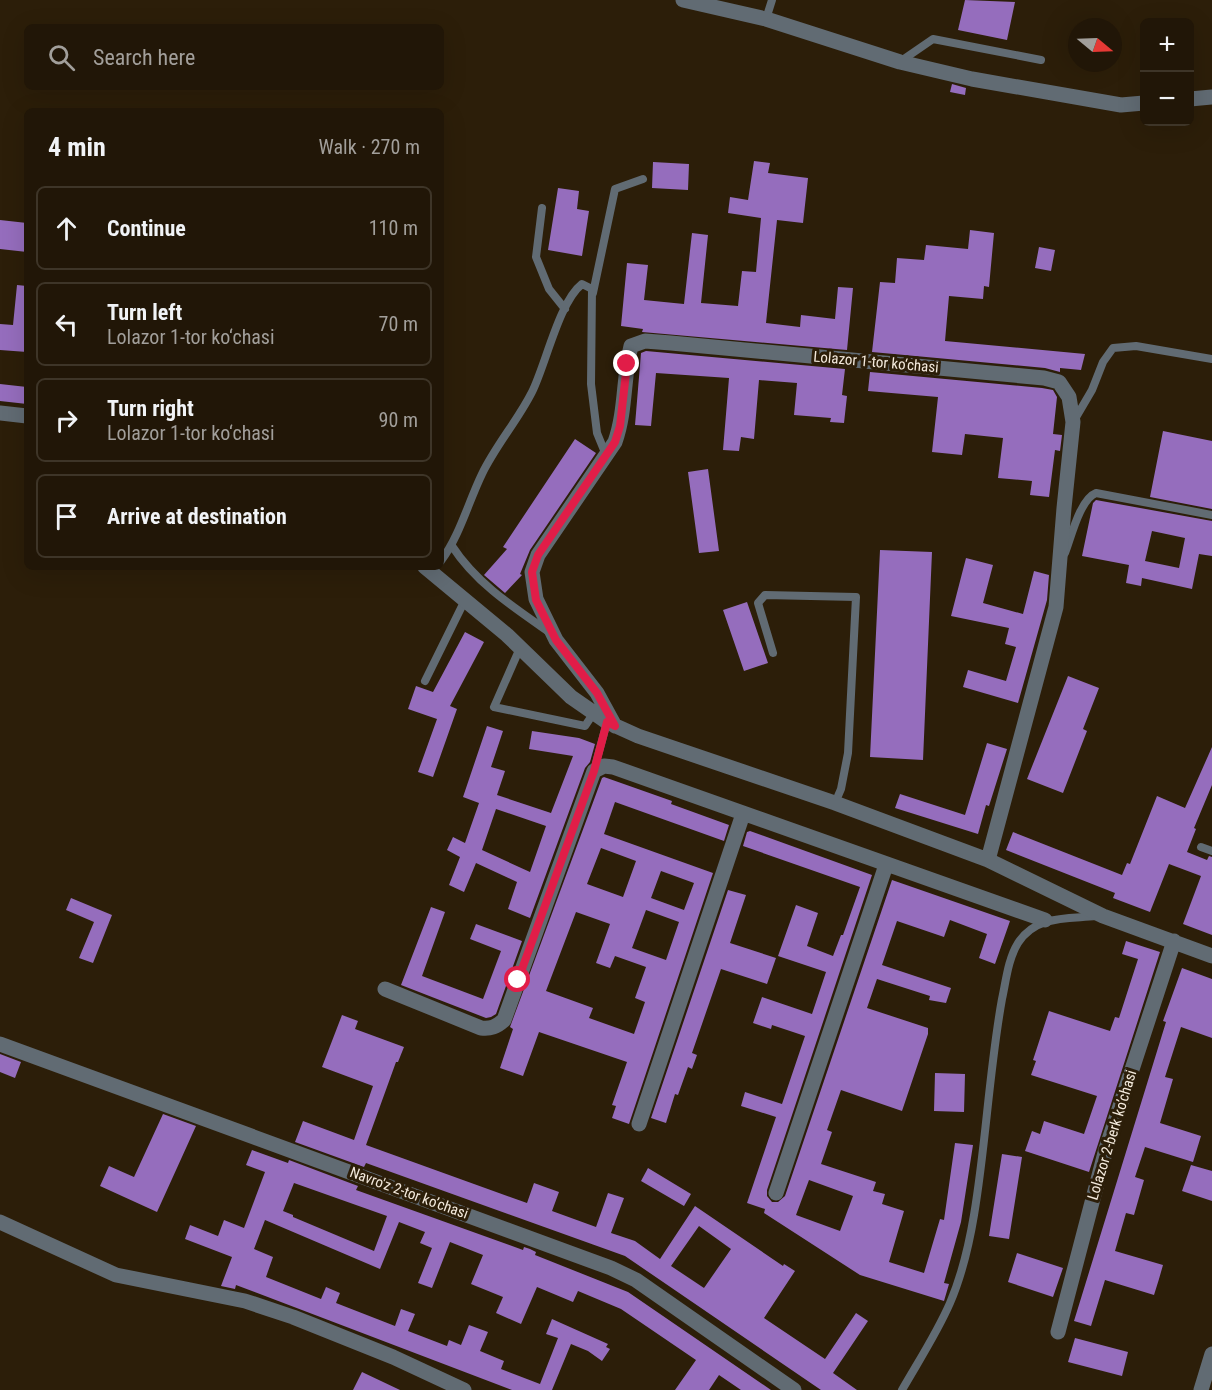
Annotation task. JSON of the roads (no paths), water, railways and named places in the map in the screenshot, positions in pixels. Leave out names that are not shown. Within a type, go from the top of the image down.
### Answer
[{"type":"street","points":[[683,0],[766,19],[900,62],[972,79],[1121,105],[1140,103]]},
{"type":"street","points":[[1194,99],[1212,97]]},
{"type":"street","name":"Lolazor 1-tor ko‘chasi","points":[[611,724],[597,693],[554,636],[536,600],[532,572],[538,555],[615,442],[620,426],[631,346],[645,341],[1044,378],[1059,382],[1069,397],[1073,422],[1056,607],[988,860]]},
{"type":"street","points":[[0,413],[24,416]]},
{"type":"street","points":[[437,570],[465,600],[571,697],[592,714],[611,724],[638,736],[835,803],[988,860],[1103,916],[1212,956]]},
{"type":"street","points":[[386,989],[480,1028],[489,1029],[504,1020],[594,771],[604,766],[613,767],[1046,920]]},
{"type":"street","points":[[639,1124],[743,814]]},
{"type":"street","points":[[776,1194],[886,865]]},
{"type":"street","name":"Lolazor 2-berk koʼchasi","points":[[1058,1332],[1106,1149],[1174,941]]},
{"type":"street","points":[[0,1044],[611,1268],[636,1280],[794,1390]]},
{"type":"street","points":[[0,1222],[116,1275],[245,1301],[293,1317],[393,1357],[464,1390]]},
{"type":"street","points":[[1201,1390],[1212,1354]]},
{"type":"lane","points":[[766,19],[772,0]]},
{"type":"lane","points":[[900,62],[933,39],[1041,60]]},
{"type":"lane","points":[[606,455],[597,433],[591,384],[593,294],[615,189],[643,179]]},
{"type":"lane","points":[[542,208],[536,257],[549,289],[565,309]]},
{"type":"lane","points":[[444,555],[452,546],[483,473],[532,391],[565,309],[576,289],[582,284],[592,289],[593,294]]},
{"type":"lane","points":[[1073,422],[1092,390],[1103,362],[1113,348],[1136,346],[1212,359]]},
{"type":"lane","points":[[1061,566],[1089,495],[1096,493],[1212,515]]},
{"type":"lane","points":[[452,546],[463,563],[500,598],[554,636]]},
{"type":"lane","points":[[773,653],[758,603],[765,595],[856,597],[848,753],[842,789],[835,803]]},
{"type":"lane","points":[[425,681],[465,600]]},
{"type":"lane","points":[[520,648],[494,707],[585,726],[592,714]]},
{"type":"lane","points":[[594,771],[611,724]]},
{"type":"lane","points":[[1201,847],[1212,851]]},
{"type":"lane","points":[[902,1390],[950,1304],[961,1273],[974,1218],[997,1029],[1008,970],[1018,944],[1028,932],[1046,920],[1103,916]]}]
